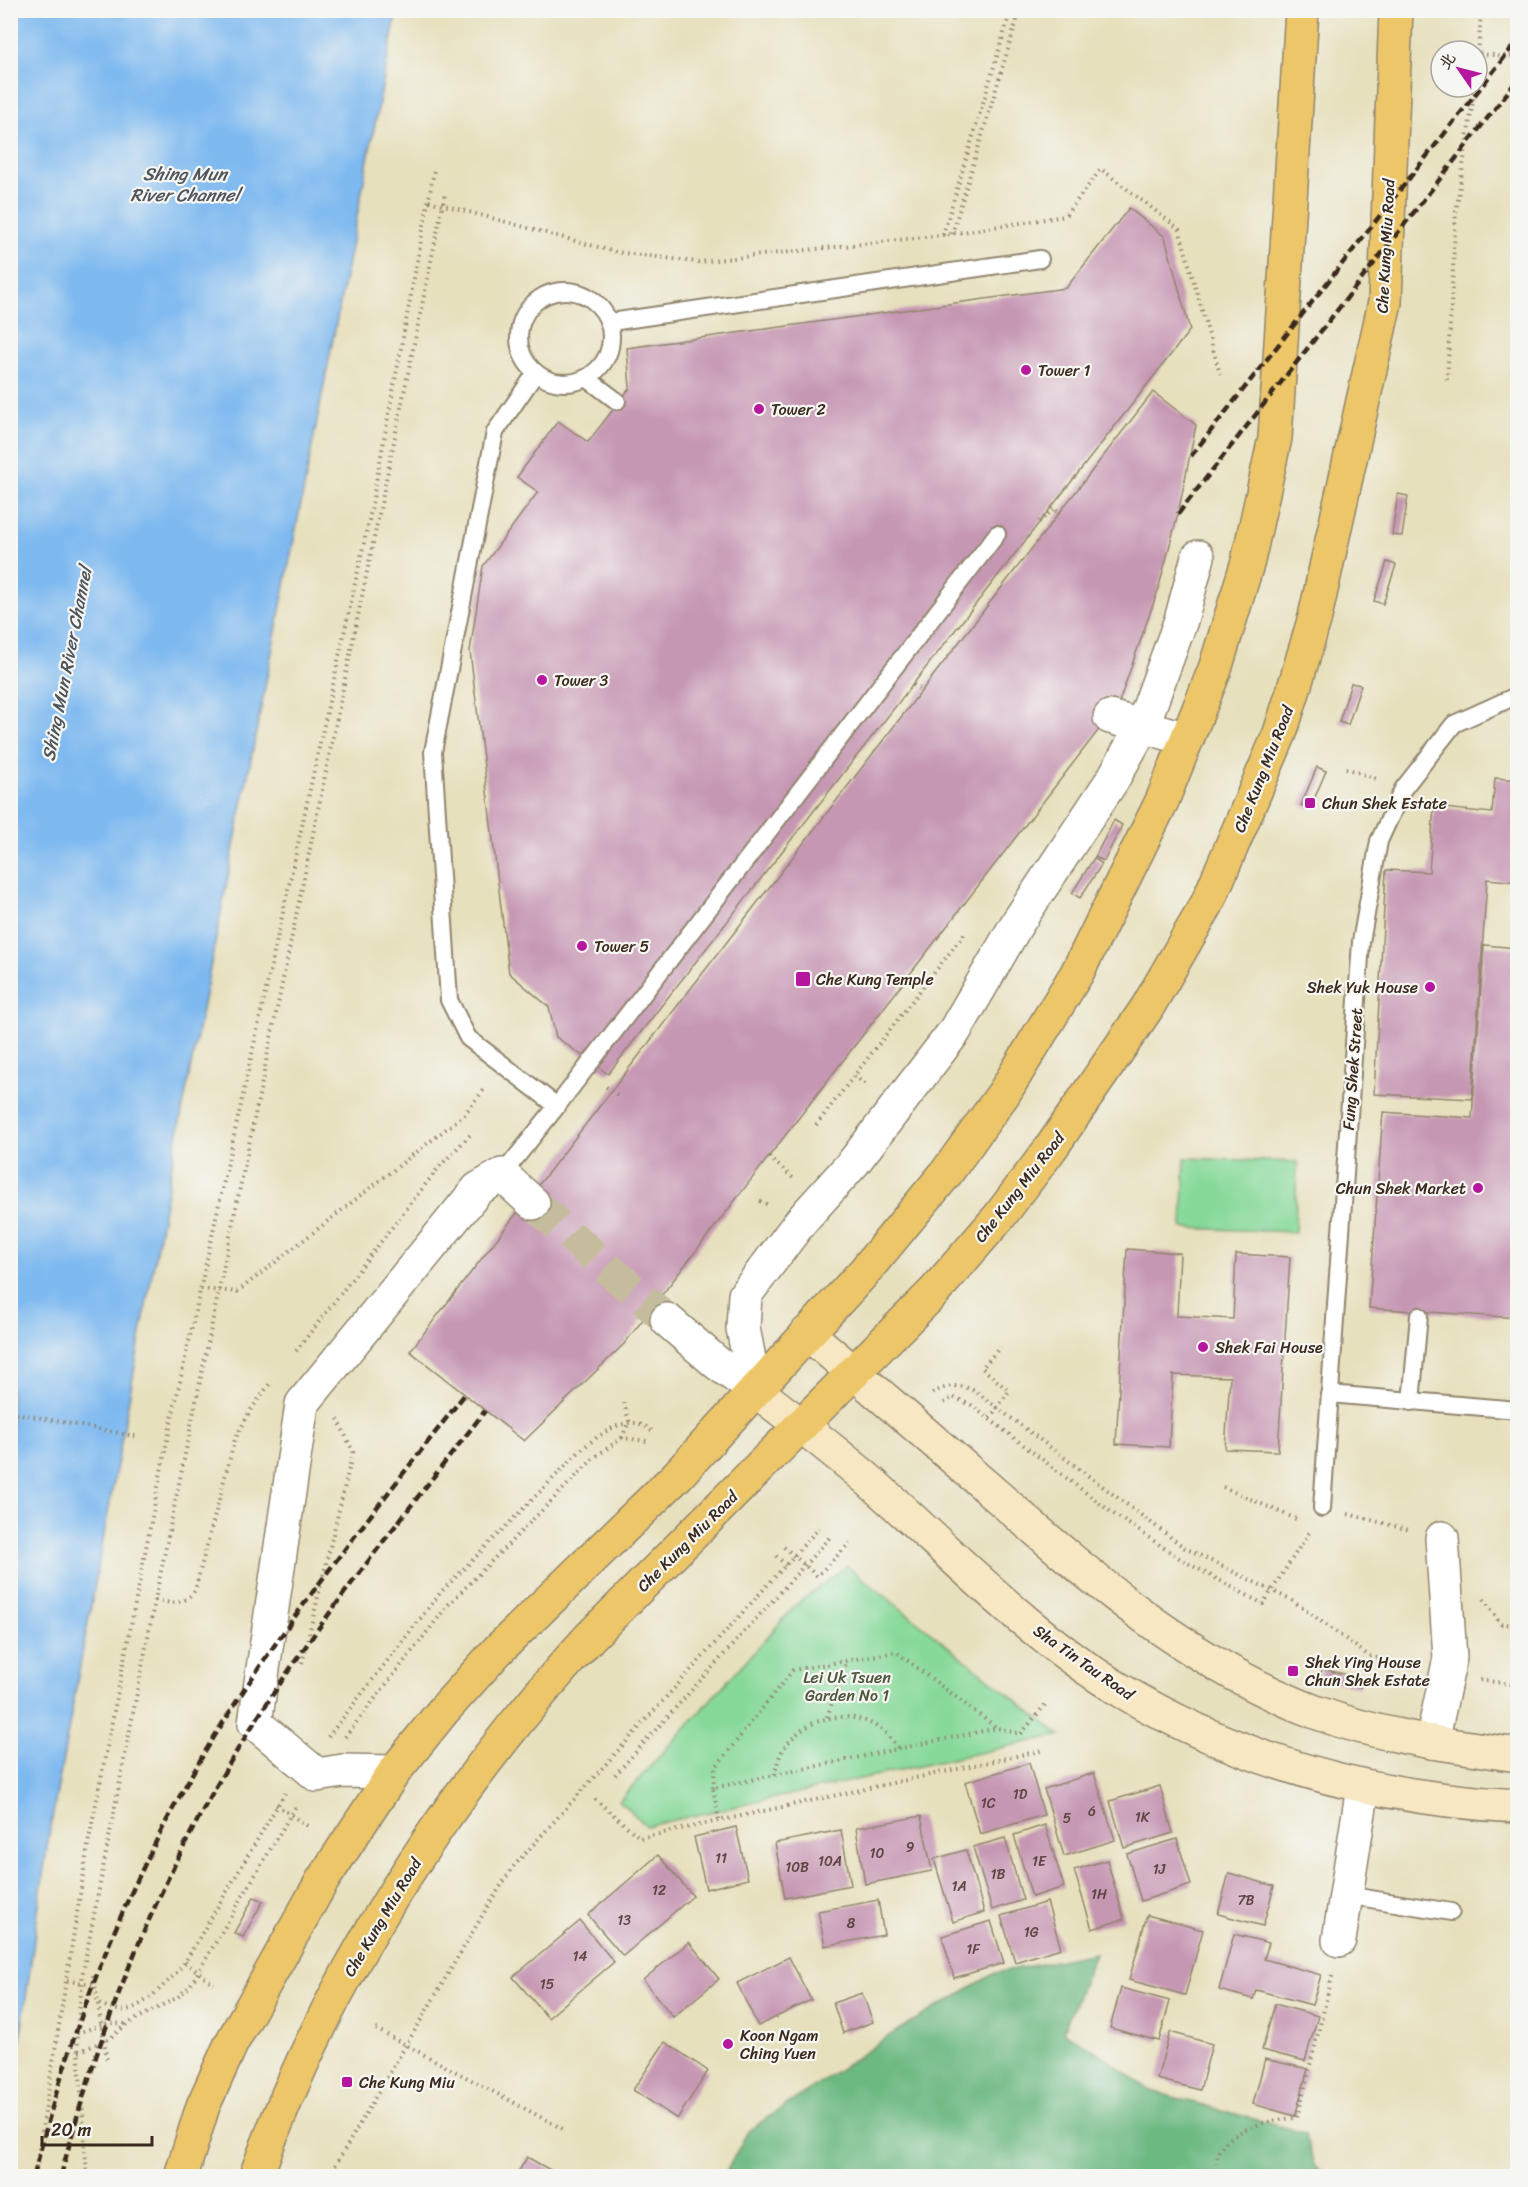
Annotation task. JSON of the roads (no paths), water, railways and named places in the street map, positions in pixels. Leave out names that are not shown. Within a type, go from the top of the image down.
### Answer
[{"type":"main road","points":[[181,2176],[203,2106],[231,2044],[322,1881],[394,1772],[443,1711],[498,1650],[676,1477],[864,1272],[947,1172],[1010,1084],[1082,963],[1150,828],[1215,669],[1245,571],[1275,438],[1302,10]]},
{"type":"main road","name":"Che Kung Miu Road","points":[[256,2176],[296,2077],[356,1959],[410,1868],[462,1793],[546,1684],[934,1292],[999,1217],[1051,1148],[1147,1008],[1207,904],[1280,733],[1315,617],[1385,302],[1396,10]]},
{"type":"street","points":[[755,1390],[743,1328],[745,1295],[795,1229],[854,1162],[954,1032],[1018,922],[1113,779],[1142,727],[1182,620],[1198,557]]},
{"type":"street","points":[[1110,717],[1187,739]]},
{"type":"street","points":[[394,1772],[343,1771],[316,1775],[255,1723],[302,1404],[478,1189],[502,1175],[533,1203]]},
{"type":"street","points":[[667,1320],[717,1363],[755,1390]]},
{"type":"street","points":[[807,1333],[1054,1546],[1155,1626],[1235,1675],[1318,1713],[1390,1736],[1518,1755]]},
{"type":"street","name":"Sha Tin Tau Road","points":[[755,1390],[866,1478],[1015,1613],[1121,1691],[1214,1740],[1296,1771],[1363,1787],[1430,1798],[1518,1806]]},
{"type":"street","points":[[1432,1742],[1450,1659],[1442,1538]]},
{"type":"street","points":[[1338,1951],[1363,1787]]},
{"type":"lane","points":[[611,322],[1040,259]]},
{"type":"lane","points":[[561,290],[580,292],[598,302],[611,322],[611,349],[588,379],[555,384],[535,374],[523,359],[518,336],[524,314],[538,298],[561,290]]},
{"type":"lane","points":[[535,374],[495,432],[433,752],[449,1000],[468,1038],[557,1106]]},
{"type":"lane","points":[[588,379],[617,401]]},
{"type":"lane","points":[[502,1175],[996,534]]},
{"type":"lane","name":"Fung Shek Street","points":[[1322,1508],[1361,942],[1379,841],[1403,789],[1454,724],[1518,695]]},
{"type":"lane","points":[[1411,1402],[1419,1316]]},
{"type":"lane","points":[[1329,1394],[1518,1410]]},
{"type":"lane","points":[[1346,1895],[1451,1912]]},
{"type":"water","name":"Shing Mun River Channel","points":[[11,10],[397,11],[175,1148],[48,1840],[11,2105]]},
{"type":"tunnel","points":[[533,1203],[667,1320]]},
{"type":"railway","points":[[1191,456],[1518,40]]},
{"type":"railway","points":[[1178,514],[1518,79]]},
{"type":"railway","points":[[34,2176],[63,2070],[100,1967],[144,1866],[195,1769],[256,1671],[289,1624],[465,1394]]},
{"type":"railway","points":[[61,2176],[95,2059],[138,1945],[163,1889],[219,1780],[306,1646],[364,1566],[485,1411]]},
{"type":"place","name":"Tower 1","points":[[1026,370]]},
{"type":"place","name":"Tower 2","points":[[759,409]]},
{"type":"place","name":"Tower 3","points":[[542,680]]},
{"type":"place","name":"Chun Shek Estate","points":[[1310,803]]},
{"type":"place","name":"Tower 5","points":[[582,946]]},
{"type":"place","name":"Che Kung Temple","points":[[803,979]]},
{"type":"place","name":"Shek Yuk House","points":[[1430,987]]},
{"type":"place","name":"Chun Shek Market","points":[[1478,1188]]},
{"type":"place","name":"Shek Fai House","points":[[1203,1347]]},
{"type":"place","name":"Shek Ying House Chun Shek Estate","points":[[1293,1671]]},
{"type":"place","name":"Koon Ngam Ching Yuen","points":[[728,2044]]},
{"type":"place","name":"Che Kung Miu","points":[[347,2082]]},
{"type":"park label","name":"Lei Uk Tsuen Garden No 1","points":[[847,1686]]}]
